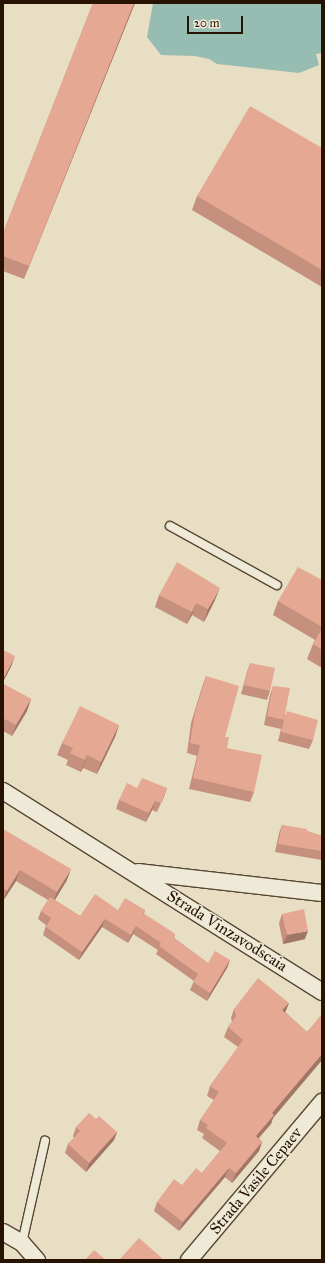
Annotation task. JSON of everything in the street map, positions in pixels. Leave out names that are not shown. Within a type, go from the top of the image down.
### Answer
[{"type":"street","name":"Strada Vinzavodscaia","points":[[3,791],[322,992]]},
{"type":"street","name":"Strada Vinzavodscaia","points":[[130,871],[322,893]]},
{"type":"street","name":"Strada Vasile Cepaev","points":[[189,1260],[322,1102]]},
{"type":"street","points":[[3,1232],[22,1243],[37,1260]]},
{"type":"lane","points":[[170,526],[277,585]]},
{"type":"lane","points":[[22,1243],[45,1141]]},
{"type":"water","points":[[153,3],[322,3],[322,53],[316,54],[319,65],[299,73],[217,64],[209,59],[195,56],[161,55],[147,37]]},
{"type":"building","points":[[93,3],[134,3],[29,266],[3,256],[3,233]]},
{"type":"building","points":[[250,106],[322,148],[322,270],[197,196]]},
{"type":"building","points":[[177,562],[220,588],[208,609],[196,603],[192,612],[159,595]]},
{"type":"building","points":[[298,567],[322,580],[322,627],[278,601]]},
{"type":"building","points":[[322,629],[322,650],[313,644]]},
{"type":"building","points":[[3,650],[15,656],[3,679]]},
{"type":"building","points":[[250,663],[275,668],[270,691],[244,685]]},
{"type":"building","points":[[206,676],[239,686],[225,737],[229,737],[227,748],[262,755],[254,792],[193,778],[200,745],[190,743],[195,713]]},
{"type":"building","points":[[3,684],[31,699],[16,725],[5,719],[3,722]]},
{"type":"building","points":[[273,686],[290,688],[284,719],[287,711],[318,720],[313,740],[281,732],[284,720],[267,716]]},
{"type":"building","points":[[80,706],[119,725],[101,762],[87,755],[85,760],[70,753],[73,748],[62,743]]},
{"type":"building","points":[[142,778],[167,788],[161,803],[155,801],[149,813],[119,800],[127,783],[137,788]]},
{"type":"building","points":[[282,825],[307,829],[307,831],[322,836],[322,851],[278,844]]},
{"type":"building","points":[[3,829],[71,869],[57,892],[20,870],[7,891],[3,888]]},
{"type":"building","points":[[95,894],[118,910],[125,898],[145,910],[143,913],[175,934],[173,938],[208,963],[215,951],[230,960],[210,993],[193,982],[198,974],[159,946],[161,943],[136,926],[131,935],[105,919],[82,952],[46,927],[51,918],[41,911],[50,897],[80,916]]},
{"type":"building","points":[[304,909],[308,931],[287,935],[282,914]]},
{"type":"building","points":[[258,978],[289,1003],[282,1010],[307,1032],[321,1015],[322,1016],[322,1054],[272,1113],[274,1115],[256,1136],[262,1142],[236,1173],[229,1168],[183,1222],[157,1202],[174,1179],[182,1185],[196,1168],[202,1173],[227,1143],[206,1128],[208,1125],[200,1120],[219,1092],[210,1086],[243,1040],[228,1027],[236,1016],[234,1009]]},
{"type":"building","points":[[89,1113],[96,1119],[99,1116],[117,1132],[89,1163],[68,1144],[80,1131],[76,1127]]},
{"type":"building","points":[[139,1238],[162,1258],[160,1260],[119,1260]]},
{"type":"building","points":[[94,1250],[106,1260],[85,1260]]}]
